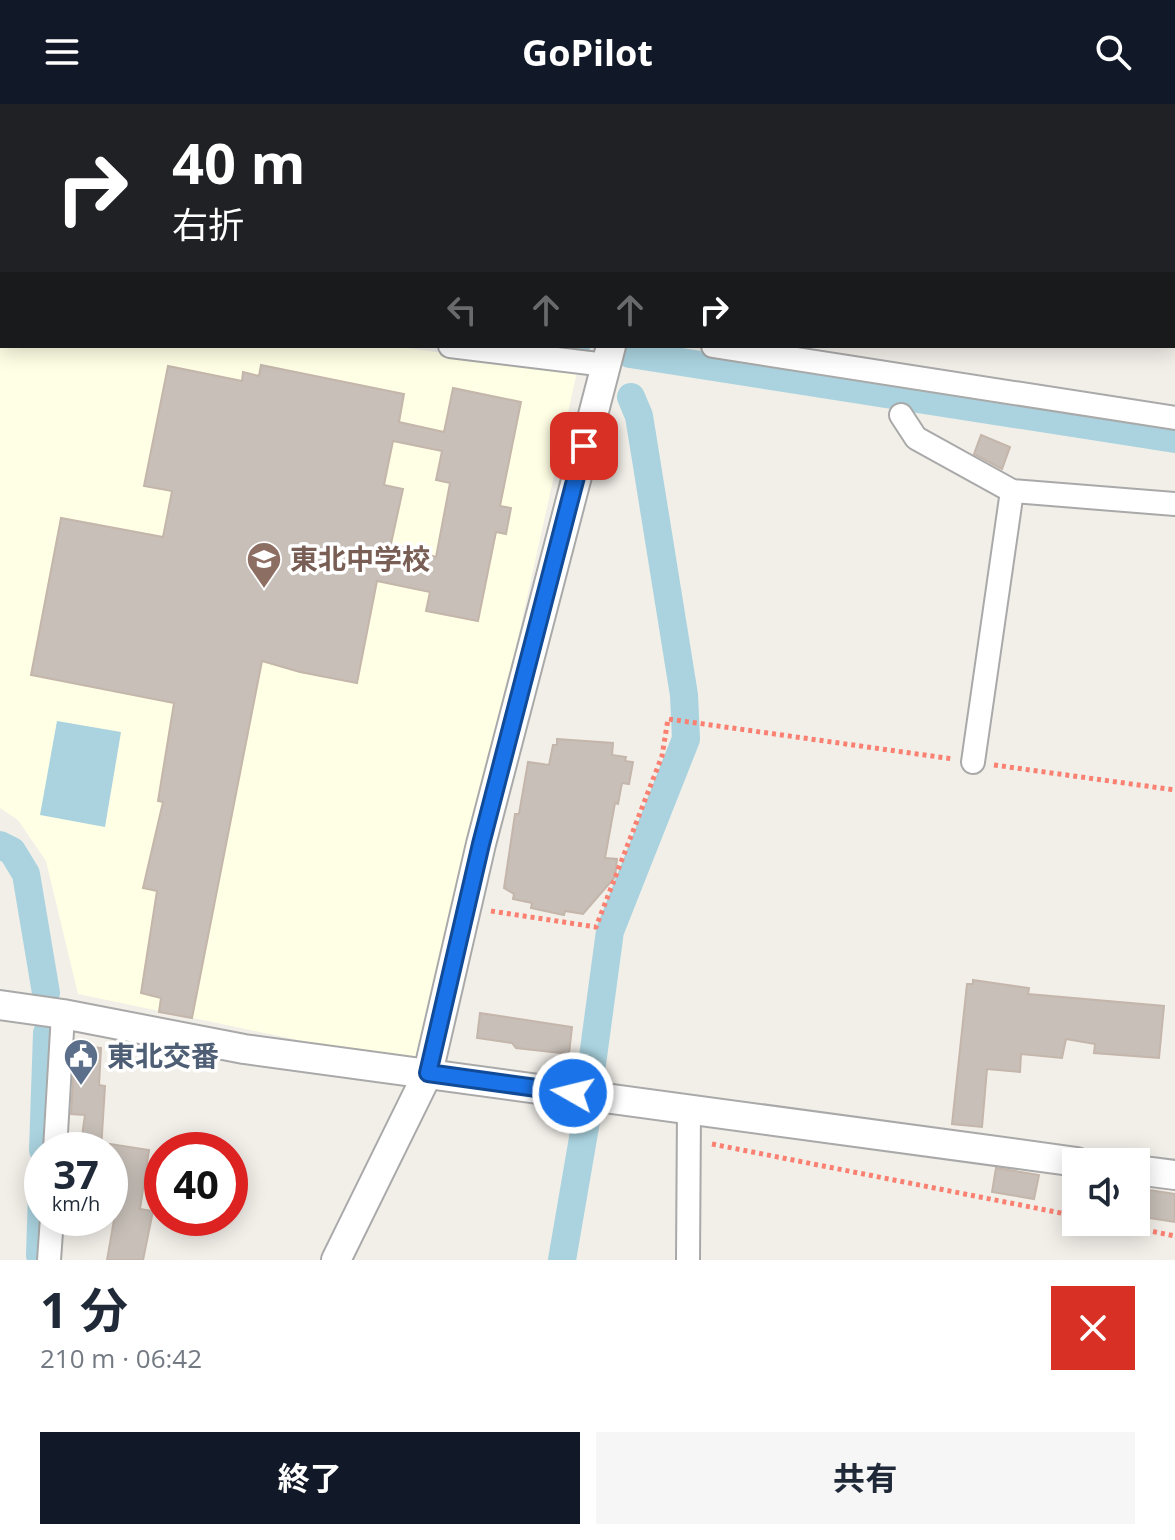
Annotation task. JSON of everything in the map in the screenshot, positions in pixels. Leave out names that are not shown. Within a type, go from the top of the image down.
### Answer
[{"type":"street","points":[[336,1260],[428,1073],[608,356],[482,348]]},
{"type":"street","points":[[726,348],[1175,418]]},
{"type":"street","points":[[901,415],[916,438],[1012,491],[1175,504]]},
{"type":"street","points":[[973,762],[1012,491]]},
{"type":"street","points":[[0,1005],[244,1049],[1062,1160]]},
{"type":"street","points":[[56,1132],[63,1014]]},
{"type":"street","points":[[688,1260],[689,1109]]},
{"type":"street","points":[[1150,1172],[1175,1175]]},
{"type":"street","points":[[49,1260],[51,1236]]},
{"type":"path","points":[[467,908],[596,927],[662,756],[668,719],[1175,790]]},
{"type":"path","points":[[689,1141],[746,1149],[1062,1213]]},
{"type":"path","points":[[1150,1231],[1175,1236]]},
{"type":"shaded area","name":"東北中学校","points":[[0,348],[407,348],[577,372],[423,1066],[78,994],[46,861],[18,820],[0,808]]},
{"type":"water","points":[[57,721],[121,732],[105,827],[40,815]]},
{"type":"building","points":[[261,365],[404,394],[399,422],[444,432],[453,388],[521,402],[500,506],[511,508],[506,534],[496,532],[478,621],[426,611],[430,592],[377,581],[357,683],[262,661],[192,1018],[159,1012],[161,998],[141,993],[157,891],[143,888],[163,802],[158,801],[174,703],[31,675],[61,518],[163,537],[172,491],[144,486],[168,366],[242,381],[243,372],[259,376]],"holes":[[[393,441],[442,451],[436,480],[450,483],[436,557],[391,544],[403,489],[384,485]]]},
{"type":"building","points":[[981,435],[1010,447],[1002,469],[974,454]]},
{"type":"building","points":[[557,739],[613,743],[612,755],[626,757],[625,761],[633,762],[629,784],[622,783],[618,804],[615,803],[605,858],[617,859],[615,877],[583,914],[565,911],[564,915],[531,908],[532,903],[513,899],[514,894],[504,888],[515,814],[519,814],[528,762],[549,765]]},
{"type":"building","points":[[973,980],[1029,988],[1028,994],[1164,1006],[1159,1058],[1094,1053],[1095,1044],[1066,1039],[1062,1058],[1021,1054],[1020,1072],[987,1069],[982,1127],[952,1124],[967,984],[973,984]]},
{"type":"building","points":[[480,1013],[572,1027],[569,1054],[516,1048],[512,1043],[477,1038]]},
{"type":"building","points":[[75,1046],[101,1048],[99,1085],[105,1086],[102,1132],[83,1132],[85,1115],[71,1114]]},
{"type":"building","points":[[128,1147],[144,1149],[140,1209],[144,1210],[144,1236],[148,1236],[143,1260],[107,1260],[111,1236],[128,1236]]},
{"type":"building","points":[[996,1168],[1039,1175],[1034,1199],[992,1192]]},
{"type":"building","points":[[1150,1190],[1175,1194],[1175,1222],[1150,1218]]},
{"type":"waterway","points":[[630,354],[1175,439]]},
{"type":"waterway","points":[[590,1079],[610,931],[686,739],[684,695],[639,416],[631,397]]},
{"type":"waterway","points":[[0,845],[12,851],[26,874],[46,993]]},
{"type":"waterway","points":[[44,1132],[47,1033]]},
{"type":"waterway","points":[[562,1260],[587,1115]]},
{"type":"waterway","points":[[40,1255],[41,1236]]},
{"type":"place","name":"東北中学校","points":[[264,590]]},
{"type":"place","name":"東北交番","points":[[81,1087]]},
{"type":"route","points":[[573,1093],[428,1073],[481,844],[584,446]]}]
